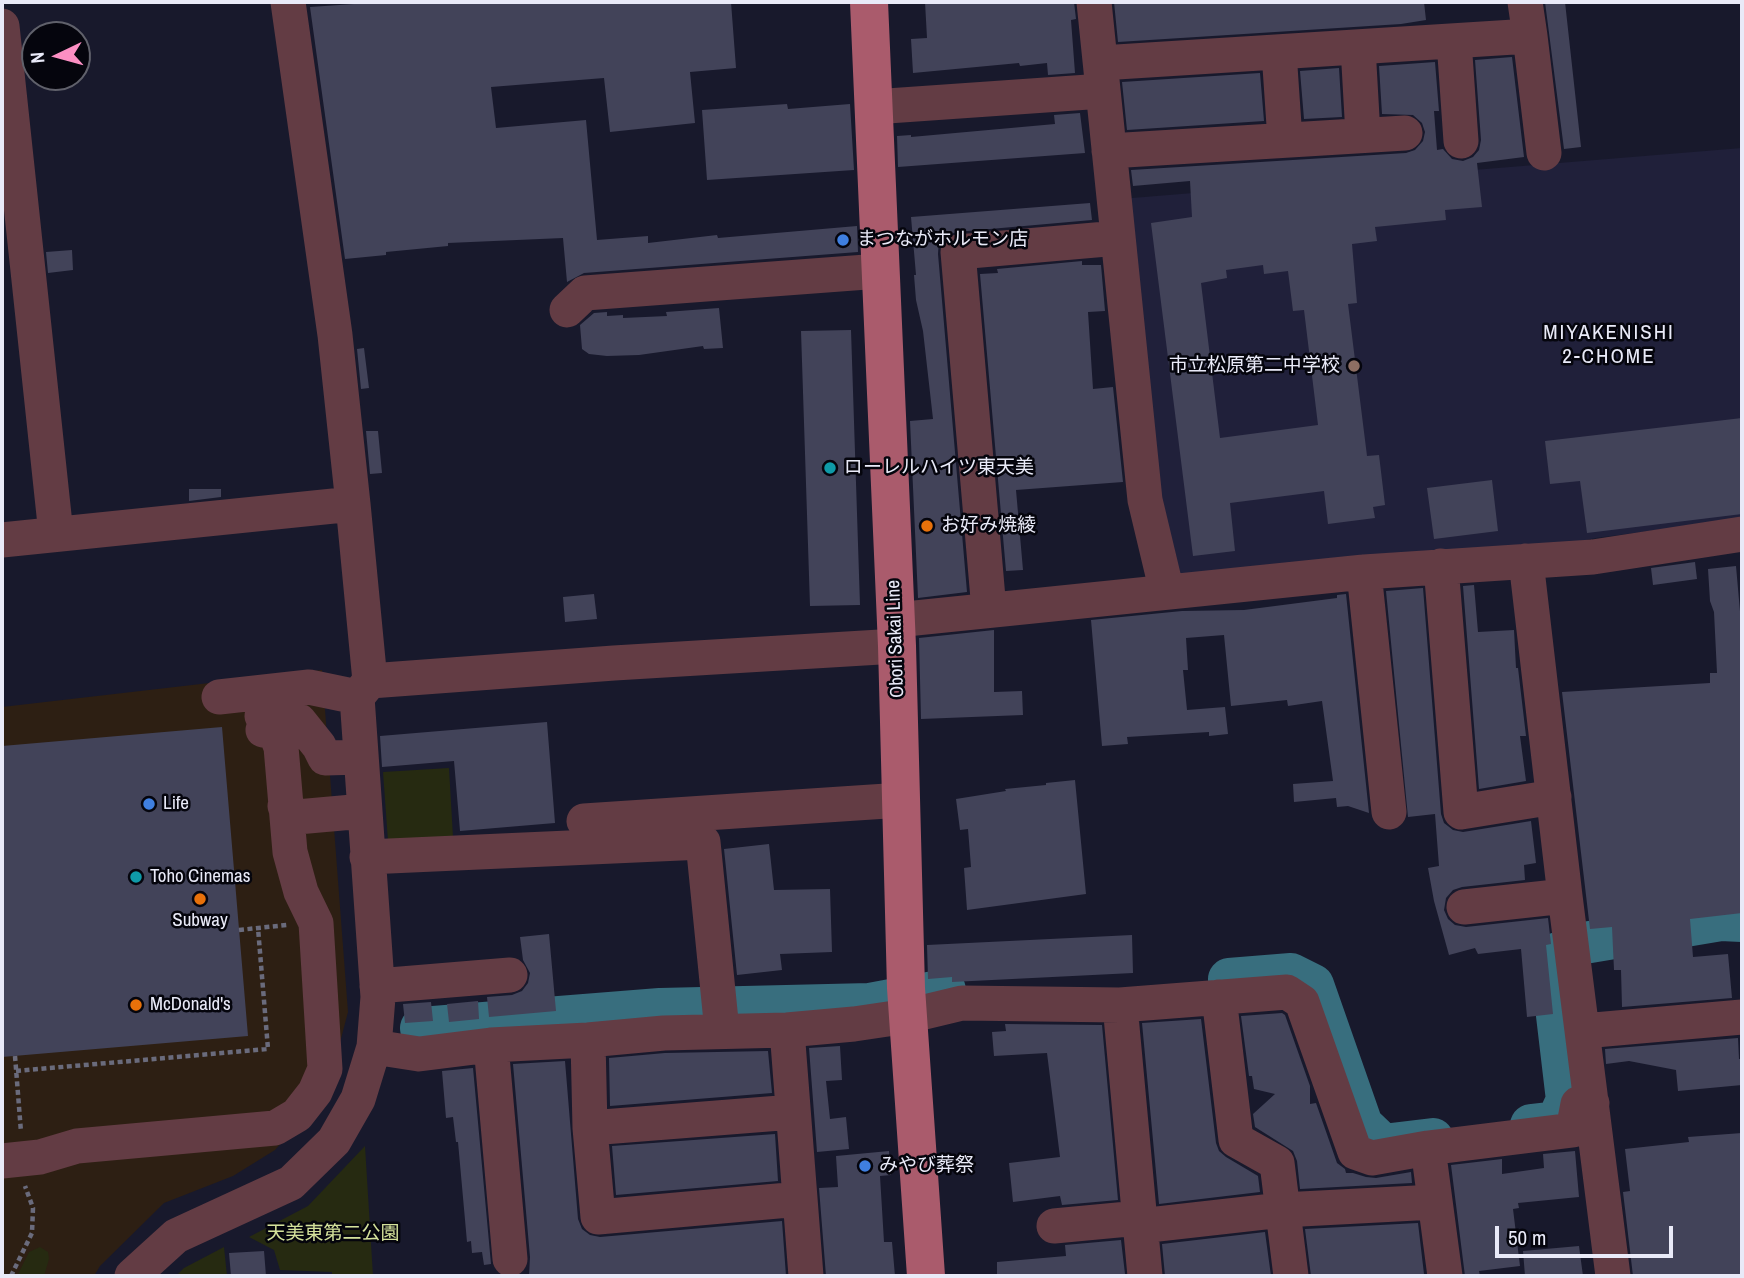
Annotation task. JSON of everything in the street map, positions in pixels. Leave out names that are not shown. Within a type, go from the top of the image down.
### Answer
[{"type":"main road","name":"Obori Sakai Line","points":[[869,2],[897,633],[907,1003],[926,1276]]},
{"type":"street","points":[[132,1276],[176,1236],[291,1183],[334,1141],[358,1099],[374,1047],[377,986],[361,757],[364,689],[353,504],[335,335],[288,2]]},
{"type":"street","points":[[1094,2],[1145,500],[1167,592]]},
{"type":"street","points":[[1525,2],[1544,153]]},
{"type":"street","points":[[2,26],[56,534]]},
{"type":"street","points":[[873,107],[1279,52],[1530,36]]},
{"type":"street","points":[[1454,41],[1461,141]]},
{"type":"street","points":[[1358,47],[1363,135]]},
{"type":"street","points":[[1279,52],[1285,140]]},
{"type":"street","points":[[1110,151],[1405,133]]},
{"type":"street","points":[[989,610],[958,252],[1118,238]]},
{"type":"street","points":[[567,310],[585,293],[880,271]]},
{"type":"street","points":[[2,540],[353,504]]},
{"type":"street","points":[[219,697],[309,687],[364,689],[897,633],[989,610],[1364,572],[1593,557],[1741,541]]},
{"type":"street","points":[[1526,561],[1613,1276]]},
{"type":"street","points":[[1441,566],[1461,812],[1554,797]]},
{"type":"street","points":[[1364,572],[1388,812]]},
{"type":"street","points":[[13,1160],[40,1157],[78,1146],[275,1128],[297,1115],[316,1093],[325,1069],[316,923],[301,892],[290,852],[281,747],[275,732],[262,723],[286,715],[299,721],[325,758]]},
{"type":"street","points":[[283,769],[325,758],[361,757]]},
{"type":"street","points":[[584,821],[902,800]]},
{"type":"street","points":[[285,806],[297,817],[364,811]]},
{"type":"street","points":[[366,857],[703,842],[722,1031]]},
{"type":"street","points":[[1464,906],[1565,896]]},
{"type":"street","points":[[377,986],[510,975]]},
{"type":"street","points":[[374,1047],[419,1054],[491,1045],[587,1040],[664,1032],[787,1030],[854,1024],[907,1003],[1120,1005],[1287,992],[1302,1002],[1355,1152],[1372,1158],[1428,1148],[1573,1130],[1578,1104],[1592,1102]]},
{"type":"street","points":[[1219,998],[1236,1140],[1277,1163],[1291,1276]]},
{"type":"street","points":[[1120,1005],[1145,1276]]},
{"type":"street","points":[[1583,1031],[1742,1017]]},
{"type":"street","points":[[787,1030],[806,1276]]},
{"type":"street","points":[[587,1040],[590,1128],[598,1217],[800,1199]]},
{"type":"street","points":[[491,1045],[510,1259]]},
{"type":"street","points":[[590,1128],[793,1112]]},
{"type":"street","points":[[1428,1148],[1445,1276]]},
{"type":"street","points":[[1054,1226],[1435,1202]]},
{"type":"path","points":[[16,1071],[268,1049],[258,928]]},
{"type":"path","points":[[11,1276],[32,1233],[33,1208],[13,1160],[15,1056]]},
{"type":"shaded area","points":[[1742,148],[1742,519],[1596,538],[1528,551],[1180,579],[1162,535],[1120,199]]},
{"type":"shaded area","points":[[322,670],[348,1012],[332,1073],[310,1112],[275,1150],[233,1176],[164,1203],[100,1266],[94,1276],[2,1276],[2,707]]},
{"type":"green space","points":[[449,768],[453,837],[388,841],[383,772]]},
{"type":"green space","name":"天美東第二公園","points":[[365,1146],[373,1276],[332,1276],[332,1272],[280,1270],[274,1250],[249,1237],[308,1206]]},
{"type":"green space","points":[[40,1247],[48,1252],[49,1259],[44,1276],[17,1276],[29,1252]]},
{"type":"green space","points":[[224,1247],[227,1276],[176,1276],[184,1268]]},
{"type":"building","points":[[383,2],[731,2],[736,68],[690,72],[695,123],[610,132],[604,78],[491,87],[496,128],[586,120],[597,240],[648,236],[648,243],[717,235],[718,238],[857,226],[858,252],[584,273],[567,282],[563,238],[448,243],[448,246],[345,259],[310,7]]},
{"type":"building","points":[[925,2],[1074,2],[1076,19],[1071,20],[1075,73],[1048,75],[1047,63],[1020,66],[1019,63],[913,73],[911,39],[927,38]]},
{"type":"building","points":[[1114,2],[1424,2],[1426,20],[1401,24],[1118,42]]},
{"type":"building","points":[[1545,2],[1565,2],[1581,147],[1564,149]]},
{"type":"building","points":[[1512,57],[1524,157],[1477,163],[1482,207],[1445,210],[1446,220],[1375,227],[1377,241],[1352,244],[1357,303],[1348,304],[1367,456],[1379,455],[1385,505],[1373,507],[1375,518],[1328,524],[1324,491],[1230,503],[1235,551],[1193,556],[1151,223],[1192,217],[1190,181],[1133,186],[1131,170],[1406,153],[1415,150],[1423,141],[1425,132],[1422,123],[1413,115],[1382,114],[1379,66],[1435,62],[1439,111],[1434,111],[1437,150],[1443,149],[1452,159],[1463,161],[1473,157],[1479,150],[1481,140],[1475,60]],"holes":[[[1263,265],[1264,274],[1288,271],[1293,311],[1304,310],[1318,425],[1220,438],[1201,283],[1227,278],[1226,270]]]},
{"type":"building","points":[[1339,68],[1342,117],[1304,119],[1300,71]]},
{"type":"building","points":[[1260,73],[1264,121],[1127,130],[1122,82]]},
{"type":"building","points":[[787,104],[788,109],[850,104],[854,170],[707,180],[702,110]]},
{"type":"building","points":[[1080,113],[1085,153],[898,167],[897,136],[1055,124],[1054,115]]},
{"type":"building","points":[[1090,203],[1092,220],[956,232],[939,239],[938,254],[967,592],[918,598],[910,421],[933,419],[923,331],[916,300],[911,217]]},
{"type":"building","points":[[72,250],[73,270],[48,273],[46,252]]},
{"type":"building","points":[[1082,261],[1082,265],[1101,265],[1105,311],[1088,312],[1093,389],[1113,387],[1123,482],[1016,490],[1023,570],[1006,571],[980,274],[998,273],[997,269]]},
{"type":"building","points":[[719,308],[723,348],[704,349],[703,346],[639,355],[607,356],[589,354],[582,349],[580,325],[594,313],[607,312],[607,316],[623,315],[623,318],[667,316],[666,312]]},
{"type":"building","name":"ローレルハイツ東天美","points":[[851,330],[860,605],[810,606],[801,331]]},
{"type":"building","points":[[364,348],[369,388],[361,389],[357,349]]},
{"type":"building","points":[[1742,418],[1742,514],[1587,533],[1580,481],[1550,484],[1545,441]]},
{"type":"building","points":[[366,431],[378,431],[382,473],[370,474]]},
{"type":"building","points":[[1492,480],[1498,531],[1434,539],[1427,488]]},
{"type":"building","points":[[189,489],[221,489],[221,497],[189,501]]},
{"type":"building","points":[[1695,562],[1697,579],[1653,585],[1651,568]]},
{"type":"building","points":[[1736,566],[1742,634],[1742,913],[1690,919],[1693,957],[1728,954],[1732,998],[1622,1007],[1621,970],[1614,970],[1612,927],[1590,929],[1562,692],[1710,683],[1710,673],[1717,673],[1714,612],[1710,601],[1708,569]]},
{"type":"building","points":[[1474,585],[1478,632],[1514,630],[1516,668],[1526,736],[1520,736],[1526,781],[1479,789],[1463,586]]},
{"type":"building","points":[[1423,588],[1441,814],[1444,823],[1453,830],[1463,832],[1531,821],[1536,863],[1524,865],[1525,880],[1453,890],[1446,898],[1444,910],[1455,925],[1466,927],[1548,918],[1551,944],[1546,945],[1553,1014],[1527,1017],[1521,949],[1478,954],[1475,948],[1449,955],[1428,868],[1439,866],[1435,814],[1408,817],[1386,591]]},
{"type":"building","points":[[594,594],[597,619],[565,622],[563,597]]},
{"type":"building","points":[[1346,594],[1369,813],[1348,806],[1337,807],[1336,798],[1294,802],[1293,784],[1333,781],[1322,701],[1288,706],[1287,700],[1231,706],[1224,635],[1186,638],[1188,670],[1183,670],[1187,710],[1225,707],[1228,734],[1209,736],[1209,732],[1127,737],[1128,744],[1102,746],[1091,620],[1182,611],[1244,610],[1337,598],[1337,595]]},
{"type":"building","points":[[994,630],[994,692],[1022,691],[1023,715],[921,719],[919,638]]},
{"type":"building","points":[[547,722],[555,823],[460,831],[454,761],[382,767],[380,736]]},
{"type":"building","points":[[222,727],[248,1036],[2,1057],[2,746]]},
{"type":"building","points":[[1075,780],[1086,894],[967,910],[964,868],[971,867],[968,829],[960,830],[956,799],[1006,791],[1005,789]]},
{"type":"building","points":[[769,844],[774,890],[830,889],[832,952],[780,954],[782,970],[737,975],[724,849]]},
{"type":"building","points":[[549,934],[556,1011],[489,1017],[487,997],[512,995],[522,991],[528,983],[530,973],[523,960],[520,937]]},
{"type":"building","points":[[1132,935],[1133,973],[952,982],[952,977],[928,979],[927,945]]},
{"type":"building","points":[[478,1001],[479,1019],[449,1022],[447,1004]]},
{"type":"building","points":[[431,1002],[433,1021],[405,1023],[403,1004]]},
{"type":"building","points":[[1282,1013],[1310,1086],[1310,1104],[1316,1103],[1337,1163],[1346,1173],[1366,1177],[1411,1172],[1412,1183],[1300,1189],[1297,1161],[1293,1151],[1255,1127],[1253,1114],[1275,1094],[1254,1089],[1252,1076],[1249,1076],[1241,1016]]},
{"type":"building","points":[[1201,1019],[1216,1143],[1219,1151],[1226,1157],[1258,1176],[1260,1192],[1159,1204],[1142,1023]]},
{"type":"building","points":[[1005,1024],[1102,1025],[1118,1200],[1062,1205],[1060,1196],[1013,1202],[1009,1163],[1060,1157],[1047,1053],[994,1056],[992,1032],[1006,1031]]},
{"type":"building","points":[[1738,1038],[1739,1059],[1742,1059],[1742,1085],[1678,1091],[1676,1070],[1629,1061],[1606,1064],[1605,1049]]},
{"type":"building","points":[[840,1046],[842,1080],[826,1081],[830,1119],[846,1117],[849,1149],[817,1152],[809,1048]]},
{"type":"building","points":[[768,1051],[772,1093],[610,1106],[609,1058],[665,1053]]},
{"type":"building","points":[[565,1061],[578,1219],[582,1229],[590,1235],[600,1237],[782,1221],[786,1276],[529,1276],[530,1257],[513,1064]]},
{"type":"building","points":[[473,1068],[491,1264],[484,1265],[482,1252],[472,1253],[471,1241],[467,1242],[458,1142],[453,1117],[446,1118],[442,1071]]},
{"type":"building","points":[[1742,1133],[1742,1276],[1633,1276],[1623,1192],[1630,1191],[1625,1149],[1689,1142],[1688,1137]]},
{"type":"building","points":[[775,1134],[778,1181],[616,1195],[612,1146]]},
{"type":"building","points":[[889,1151],[891,1175],[880,1176],[884,1242],[892,1242],[895,1276],[826,1276],[819,1188],[838,1187],[836,1156]]},
{"type":"building","points":[[1575,1151],[1579,1197],[1518,1203],[1519,1208],[1513,1209],[1520,1266],[1479,1271],[1480,1276],[1465,1276],[1451,1165],[1502,1159],[1502,1174],[1544,1168],[1543,1154]]},
{"type":"building","points":[[1418,1223],[1424,1274],[1311,1276],[1305,1229]]},
{"type":"building","points":[[1265,1232],[1271,1276],[1165,1276],[1162,1244]]},
{"type":"building","points":[[1121,1240],[1125,1274],[997,1276],[997,1262],[1066,1256],[1065,1245]]},
{"type":"building","points":[[1579,1246],[1583,1276],[1525,1276],[1523,1251]]},
{"type":"building","points":[[264,1251],[266,1276],[231,1276],[229,1253]]},
{"type":"waterway","points":[[1531,1125],[1557,1122],[1567,1100],[1550,956],[1584,943],[1721,920],[1742,921]]},
{"type":"waterway","points":[[1229,979],[1291,974],[1313,985],[1362,1125],[1383,1145],[1433,1139]]},
{"type":"waterway","points":[[424,1042],[421,1028],[660,1009],[870,1004],[945,990]]},
{"type":"place","name":"まつながホルモン店","points":[[843,240]]},
{"type":"place","name":"市立松原第二中学校","points":[[1354,366]]},
{"type":"place","name":"ローレルハイツ東天美","points":[[830,468]]},
{"type":"place","name":"お好み焼綾","points":[[927,526]]},
{"type":"place","name":"Life","points":[[149,804]]},
{"type":"place","name":"Toho Cinemas","points":[[136,877]]},
{"type":"place","name":"Subway","points":[[200,899]]},
{"type":"place","name":"McDonald's","points":[[136,1005]]},
{"type":"place","name":"みやび葬祭","points":[[865,1166]]},
{"type":"district","name":"MIYAKENISHI 2-CHOME","points":[[1609,345]]}]
